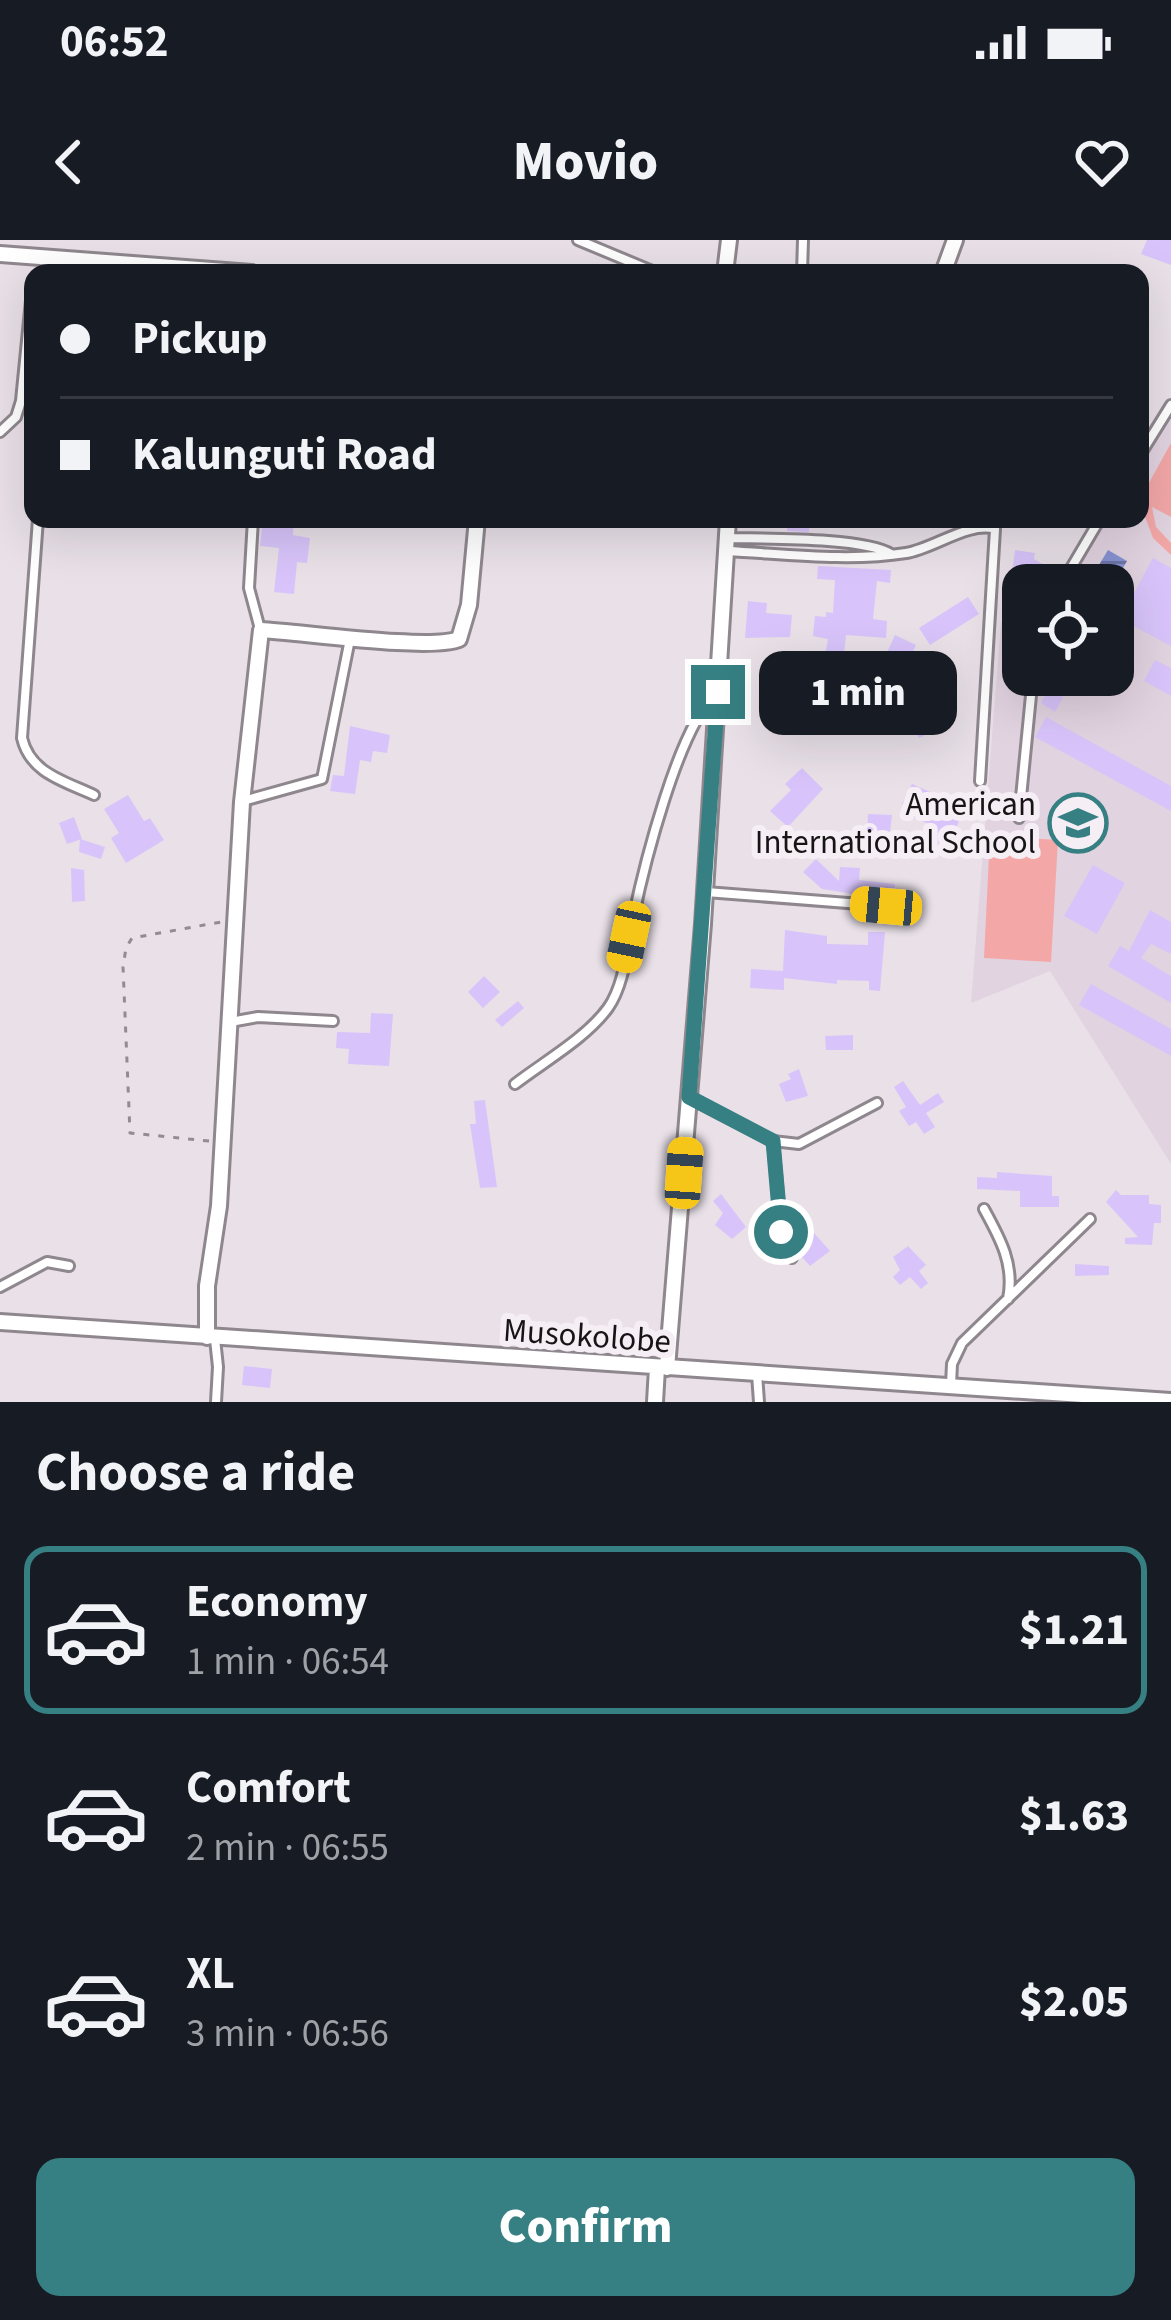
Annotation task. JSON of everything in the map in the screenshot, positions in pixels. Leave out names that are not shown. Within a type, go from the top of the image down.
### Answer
[{"type":"street","points":[[211,1338],[207,1286],[219,1206],[242,802],[261,630],[451,643],[465,629],[476,528]]},
{"type":"street","points":[[655,1402],[689,1097],[727,528]]},
{"type":"street","name":"Musokolobe","points":[[0,1322],[1171,1401]]},
{"type":"lane","points":[[578,240],[635,264]]},
{"type":"lane","points":[[0,432],[16,417],[24,371]]},
{"type":"lane","points":[[1149,433],[1171,405]]},
{"type":"lane","points":[[37,528],[22,738],[25,752],[41,771],[94,795]]},
{"type":"lane","points":[[253,528],[249,588],[261,630]]},
{"type":"lane","points":[[726,544],[882,548],[892,554],[922,550],[978,528]]},
{"type":"lane","points":[[980,781],[995,529],[991,528]]},
{"type":"lane","points":[[1073,564],[1095,528]]},
{"type":"lane","points":[[242,802],[322,778],[350,637]]},
{"type":"lane","points":[[515,1084],[595,1023],[610,1005],[637,896],[688,735],[698,713],[718,692]]},
{"type":"lane","points":[[1019,818],[1032,696]]},
{"type":"lane","points":[[705,892],[886,906]]},
{"type":"lane","points":[[228,1022],[258,1017],[333,1021]]},
{"type":"lane","points":[[689,1097],[773,1141],[799,1144],[877,1102]]},
{"type":"lane","points":[[773,1141],[782,1239],[792,1258]]},
{"type":"lane","points":[[984,1209],[1009,1266],[1008,1300]]},
{"type":"lane","points":[[951,1385],[956,1352],[1090,1219]]},
{"type":"lane","points":[[0,1287],[47,1262],[69,1266]]},
{"type":"lane","points":[[211,1338],[218,1367],[216,1402]]},
{"type":"lane","points":[[757,1375],[759,1402]]},
{"type":"path","points":[[223,1143],[130,1133],[123,967],[132,938],[164,929],[205,926],[238,913]]},
{"type":"shaded area","name":"American International School","points":[[1171,412],[1171,1164],[1050,971],[971,1003],[1001,623],[1002,696],[1134,696],[1134,564],[1081,564],[1103,528],[1149,528],[1149,449]]},
{"type":"shaded area","points":[[1171,443],[1171,517],[1152,507],[1156,527],[1171,543],[1171,555],[1149,527],[1149,483]]},
{"type":"shaded area","points":[[990,836],[1058,840],[1051,962],[984,958]]},
{"type":"water","points":[[1108,550],[1127,561],[1125,564],[1100,564]]},
{"type":"building","points":[[1147,240],[1171,240],[1171,265],[1141,254]]},
{"type":"building","points":[[262,528],[293,528],[293,535],[310,538],[307,563],[297,562],[294,594],[274,592],[279,548],[260,546]]},
{"type":"building","points":[[1015,550],[1035,553],[1034,559],[1043,564],[1013,564]]},
{"type":"building","points":[[1153,558],[1171,568],[1171,646],[1134,626],[1134,593]]},
{"type":"building","points":[[818,566],[891,570],[890,583],[877,581],[873,619],[887,621],[886,638],[846,635],[844,654],[867,658],[855,720],[826,715],[830,689],[819,687],[828,639],[813,636],[815,616],[833,613],[835,580],[817,579]]},
{"type":"building","points":[[968,597],[979,614],[930,645],[919,628]]},
{"type":"building","points":[[748,601],[767,603],[766,613],[792,615],[790,637],[745,638]]},
{"type":"building","points":[[895,635],[916,645],[910,657],[917,661],[904,677],[881,666]]},
{"type":"building","points":[[1155,660],[1171,668],[1171,696],[1144,681]]},
{"type":"building","points":[[773,682],[809,685],[803,729],[779,728],[781,700],[772,700]]},
{"type":"building","points":[[920,693],[938,729],[919,738],[902,702]]},
{"type":"building","points":[[1045,696],[1063,697],[1055,712],[1041,703]]},
{"type":"building","points":[[1046,717],[1171,786],[1171,811],[1035,737]]},
{"type":"building","points":[[350,726],[390,735],[387,753],[373,751],[371,762],[360,760],[355,794],[330,791],[333,775],[344,776]]},
{"type":"building","points":[[802,768],[823,789],[788,827],[770,811],[791,790],[785,784]]},
{"type":"building","points":[[912,784],[964,807],[952,840],[940,836],[938,845],[927,842],[931,825],[911,816],[914,810],[902,804]]},
{"type":"building","points":[[128,795],[144,821],[150,818],[164,840],[126,863],[111,838],[119,833],[104,809]]},
{"type":"building","points":[[868,814],[892,815],[887,857],[855,854],[856,843],[867,844]]},
{"type":"building","points":[[74,817],[82,839],[67,844],[59,823]]},
{"type":"building","points":[[80,839],[105,847],[101,859],[79,852]]},
{"type":"building","points":[[816,859],[839,881],[840,867],[860,868],[859,880],[895,884],[893,900],[822,889],[803,872]]},
{"type":"building","points":[[1093,865],[1125,883],[1097,934],[1064,916]]},
{"type":"building","points":[[71,868],[84,870],[85,901],[72,902]]},
{"type":"building","points":[[1150,910],[1171,922],[1171,954],[1151,944],[1141,958],[1171,976],[1171,1003],[1108,966],[1120,946],[1129,951]]},
{"type":"building","points":[[785,930],[827,936],[827,944],[868,945],[868,932],[885,932],[880,991],[869,990],[869,981],[837,980],[837,984],[784,978],[784,990],[750,988],[751,969],[783,971]]},
{"type":"building","points":[[484,976],[500,992],[483,1008],[468,992]]},
{"type":"building","points":[[1091,984],[1171,1029],[1171,1056],[1079,1005]]},
{"type":"building","points":[[518,1001],[524,1008],[502,1027],[495,1020]]},
{"type":"building","points":[[371,1013],[393,1014],[389,1066],[348,1064],[349,1049],[336,1048],[337,1032],[370,1033]]},
{"type":"building","points":[[853,1035],[853,1050],[826,1050],[825,1036]]},
{"type":"building","points":[[799,1069],[808,1096],[786,1102],[779,1084]]},
{"type":"building","points":[[903,1081],[920,1105],[938,1093],[944,1102],[926,1113],[935,1127],[924,1134],[916,1122],[909,1126],[899,1111],[906,1107],[894,1087]]},
{"type":"building","points":[[485,1100],[497,1187],[480,1188],[470,1124],[476,1124],[474,1101]]},
{"type":"building","points":[[997,1172],[1052,1176],[1052,1196],[1059,1196],[1059,1207],[1020,1207],[1020,1191],[977,1189],[977,1177],[997,1178]]},
{"type":"building","points":[[1116,1190],[1121,1195],[1149,1195],[1149,1204],[1161,1205],[1161,1223],[1154,1223],[1152,1245],[1125,1244],[1125,1238],[1138,1237],[1106,1202]]},
{"type":"building","points":[[721,1194],[746,1227],[732,1239],[715,1225],[723,1213],[713,1201]]},
{"type":"building","points":[[814,1233],[830,1251],[810,1266],[801,1256],[806,1247],[795,1246]]},
{"type":"building","points":[[908,1246],[926,1265],[919,1271],[928,1283],[921,1289],[910,1277],[900,1285],[893,1277],[900,1270],[893,1257]]},
{"type":"building","points":[[1075,1264],[1109,1266],[1109,1275],[1075,1276]]},
{"type":"building","points":[[244,1366],[272,1369],[270,1388],[242,1385]]},
{"type":"place","name":"American International School","points":[[1078,823]]},
{"type":"route","points":[[718,692],[689,1097],[773,1141],[781,1232]]}]
